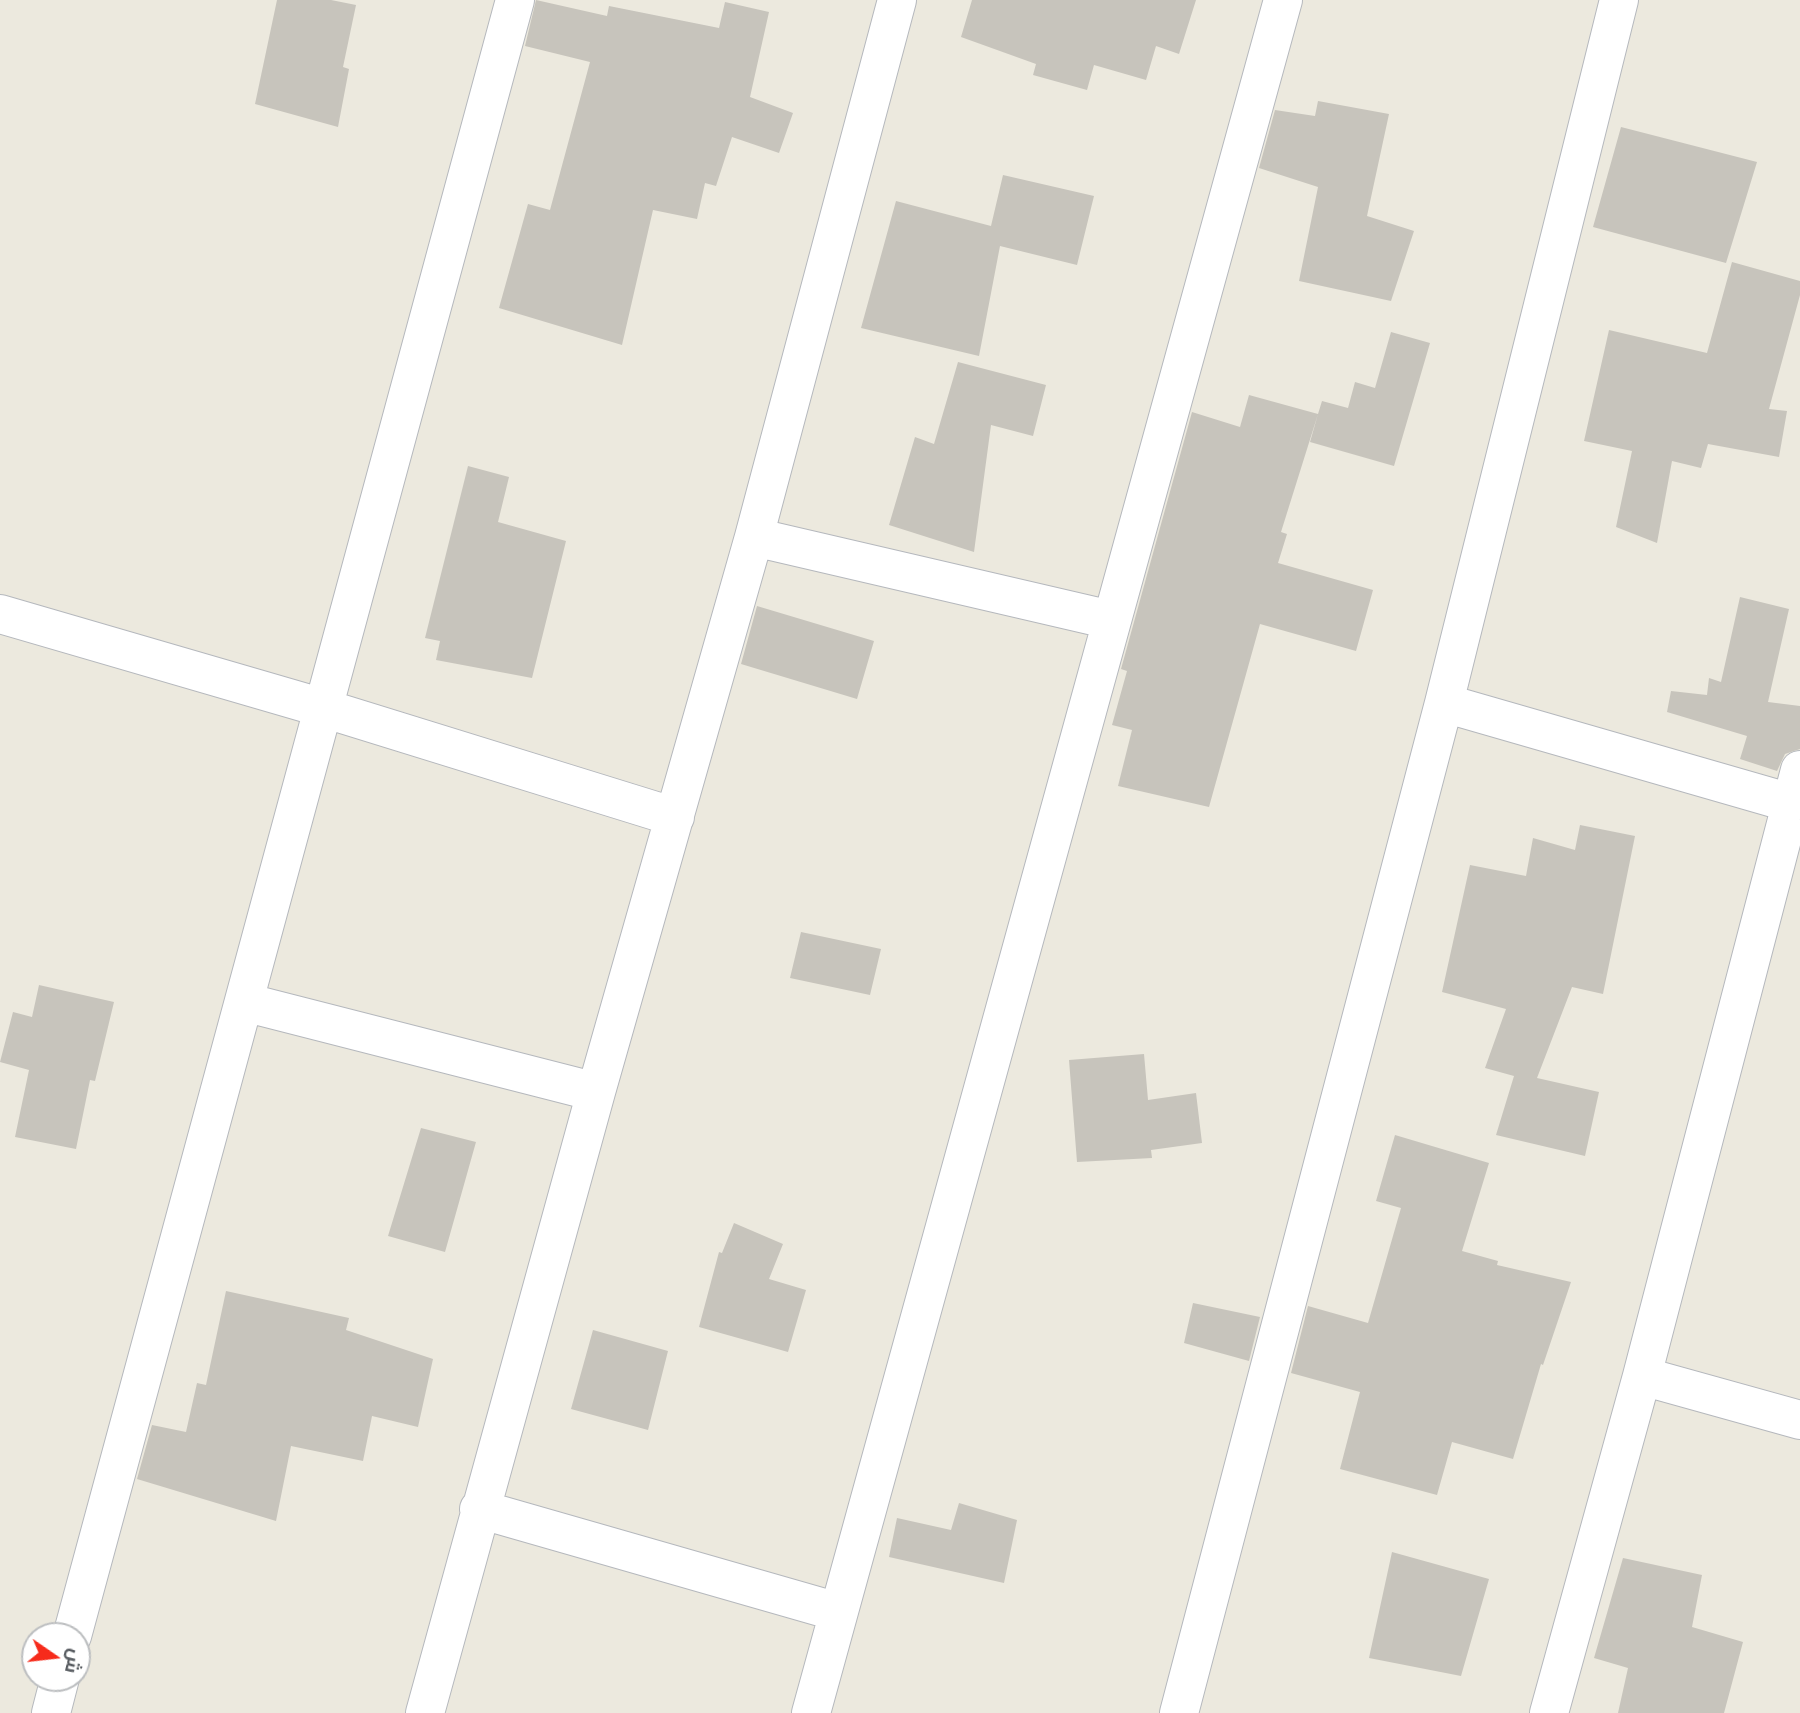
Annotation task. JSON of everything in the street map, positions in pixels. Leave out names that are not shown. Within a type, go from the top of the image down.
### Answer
[{"type":"street","points":[[76,1622],[515,0]]},
{"type":"street","points":[[425,1713],[479,1509],[754,537],[897,0]]},
{"type":"street","points":[[811,1713],[1283,0]]},
{"type":"street","points":[[1185,1712],[1444,703],[1619,0]]},
{"type":"street","points":[[754,537],[1111,620]]},
{"type":"street","points":[[0,614],[323,708],[675,817]]},
{"type":"street","points":[[1444,703],[1796,787],[1642,1376],[1549,1713]]},
{"type":"street","points":[[244,1002],[596,1092]]},
{"type":"street","points":[[1642,1376],[1800,1420]]},
{"type":"street","points":[[479,1509],[838,1612]]},
{"type":"street","points":[[51,1713],[56,1692]]},
{"type":"building","points":[[277,0],[331,0],[356,5],[343,67],[349,69],[338,127],[255,104]]},
{"type":"building","points":[[536,0],[607,16],[609,6],[719,28],[725,2],[769,12],[750,97],[793,113],[779,153],[732,137],[716,186],[705,183],[697,219],[653,210],[622,345],[499,308],[528,204],[550,210],[590,62],[525,46]]},
{"type":"building","points":[[972,0],[1196,0],[1179,54],[1156,46],[1146,80],[1094,65],[1087,90],[1033,75],[1036,64],[961,37]]},
{"type":"building","points":[[1318,101],[1389,114],[1367,216],[1414,231],[1391,301],[1299,281],[1318,187],[1259,168],[1275,110],[1315,116]]},
{"type":"building","points":[[1621,127],[1757,162],[1726,263],[1593,227]]},
{"type":"building","points":[[1003,175],[1094,196],[1077,265],[1000,246],[979,356],[861,328],[896,201],[991,226]]},
{"type":"building","points":[[1732,262],[1800,281],[1800,295],[1769,409],[1787,411],[1779,457],[1708,444],[1701,468],[1672,461],[1657,543],[1616,527],[1632,451],[1584,441],[1609,330],[1707,353]]},
{"type":"building","points":[[1391,332],[1430,343],[1394,466],[1310,442],[1322,401],[1348,408],[1355,382],[1375,388]]},
{"type":"building","points":[[958,362],[1046,385],[1033,436],[991,425],[974,552],[889,525],[915,437],[934,444]]},
{"type":"building","points":[[1249,395],[1318,414],[1281,532],[1287,534],[1278,563],[1373,590],[1356,651],[1260,624],[1209,807],[1118,786],[1132,730],[1112,725],[1127,671],[1121,669],[1192,412],[1240,427]]},
{"type":"building","points":[[468,466],[509,477],[498,522],[566,541],[532,678],[436,660],[440,641],[425,638]]},
{"type":"building","points":[[1740,597],[1789,609],[1768,702],[1800,706],[1800,749],[1785,754],[1777,771],[1740,759],[1747,736],[1667,712],[1671,691],[1707,695],[1709,678],[1721,682]]},
{"type":"building","points":[[757,606],[874,641],[857,699],[741,664]]},
{"type":"building","points":[[1580,825],[1635,836],[1603,994],[1572,987],[1537,1078],[1599,1092],[1585,1156],[1496,1135],[1514,1076],[1485,1068],[1506,1009],[1442,992],[1470,865],[1526,876],[1533,838],[1575,850]]},
{"type":"building","points":[[801,932],[881,949],[870,995],[790,978]]},
{"type":"building","points":[[39,985],[114,1002],[95,1081],[90,1080],[76,1149],[15,1137],[29,1070],[0,1062],[13,1012],[32,1017]]},
{"type":"building","points":[[1144,1054],[1148,1100],[1196,1093],[1202,1143],[1151,1150],[1152,1158],[1077,1162],[1069,1060]]},
{"type":"building","points":[[421,1128],[476,1142],[445,1252],[388,1236]]},
{"type":"building","points":[[1395,1135],[1489,1163],[1462,1251],[1498,1261],[1497,1265],[1571,1282],[1543,1365],[1541,1364],[1513,1459],[1452,1442],[1437,1495],[1340,1469],[1360,1392],[1291,1373],[1308,1306],[1368,1323],[1401,1208],[1376,1201]]},
{"type":"building","points":[[734,1223],[783,1244],[769,1279],[806,1290],[788,1352],[699,1327],[719,1252],[722,1253]]},
{"type":"building","points":[[226,1291],[349,1318],[346,1330],[433,1359],[418,1427],[372,1416],[363,1461],[291,1446],[276,1521],[137,1479],[152,1425],[186,1432],[197,1383],[206,1385]]},
{"type":"building","points":[[1193,1303],[1260,1317],[1249,1361],[1184,1343]]},
{"type":"building","points":[[593,1330],[668,1351],[648,1430],[571,1409]]},
{"type":"building","points":[[959,1503],[1017,1520],[1004,1583],[889,1557],[897,1518],[951,1530]]},
{"type":"building","points":[[1392,1552],[1489,1579],[1461,1676],[1369,1658]]},
{"type":"building","points":[[1623,1558],[1702,1575],[1692,1627],[1743,1642],[1724,1713],[1618,1713],[1628,1668],[1594,1658]]}]
